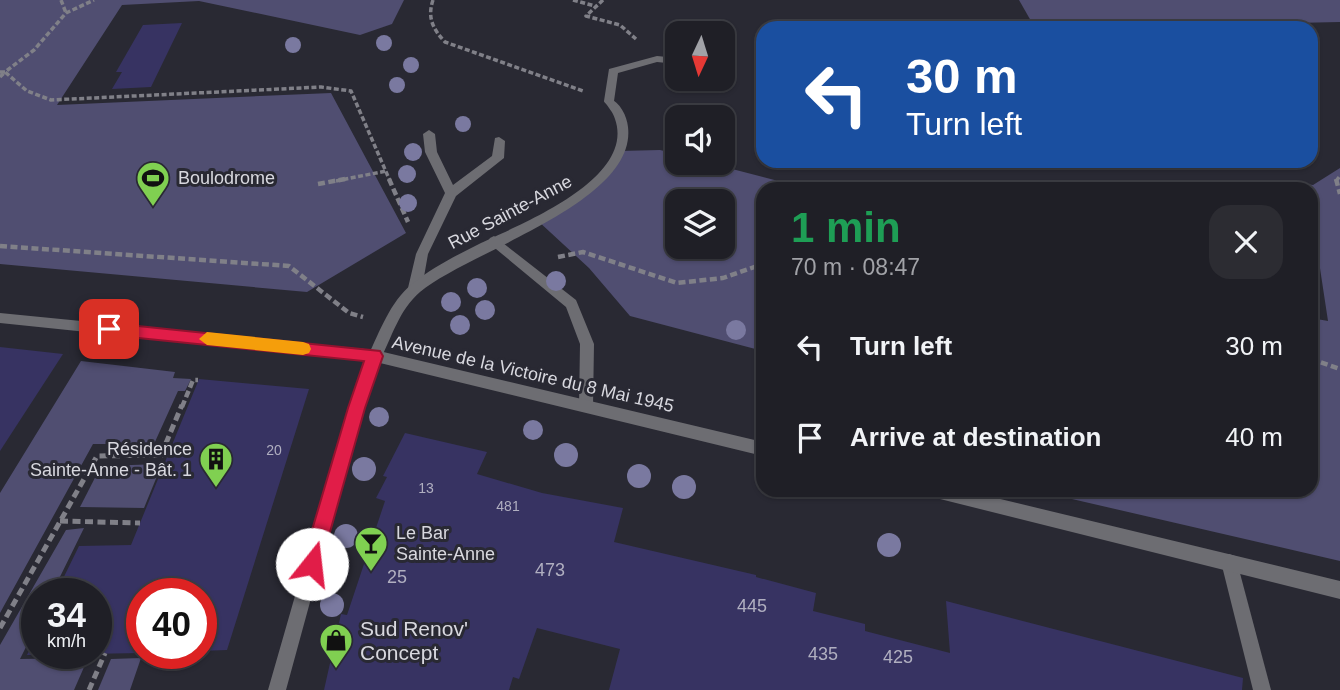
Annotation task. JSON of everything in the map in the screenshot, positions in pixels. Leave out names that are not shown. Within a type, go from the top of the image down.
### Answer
[{"type":"street","points":[[608,57],[613,71],[609,101]]},
{"type":"street","points":[[613,71],[657,59],[665,60]]},
{"type":"street","name":"Rue Sainte-Anne","points":[[277,690],[352,423],[374,356],[403,301],[415,288],[443,269],[598,182],[622,145],[624,128],[619,111],[609,101]]},
{"type":"street","points":[[429,134],[431,152],[451,193]]},
{"type":"street","points":[[415,288],[422,254],[451,193],[498,158],[499,141]]},
{"type":"street","points":[[494,241],[571,304],[587,344],[586,406]]},
{"type":"street","name":"Avenue de la Victoire du 8 Mai 1945","points":[[0,318],[374,356],[756,447]]},
{"type":"street","points":[[961,497],[1340,590]]},
{"type":"street","points":[[1229,562],[1262,690]]},
{"type":"path","points":[[61,0],[66,13]]},
{"type":"path","points":[[94,0],[66,13],[34,50],[2,74],[27,91],[51,100],[321,87],[351,91],[422,254]]},
{"type":"path","points":[[433,0],[429,9],[432,28],[445,42],[609,101]]},
{"type":"path","points":[[573,0],[596,6]]},
{"type":"path","points":[[603,0],[586,16],[620,25],[642,44],[608,57]]},
{"type":"path","points":[[318,184],[386,172]]},
{"type":"path","points":[[1340,176],[1336,179],[1340,194]]},
{"type":"path","points":[[0,246],[289,266],[349,313],[390,325]]},
{"type":"path","points":[[555,258],[583,252],[677,283],[723,278],[756,266]]},
{"type":"path","points":[[1318,361],[1340,369]]},
{"type":"path","points":[[1333,365],[1340,363]]},
{"type":"path","points":[[0,628],[97,456],[164,455],[193,380],[198,380]]},
{"type":"path","points":[[60,521],[140,523]]},
{"type":"path","points":[[89,690],[98,669]]},
{"type":"shaded area","points":[[0,0],[404,0],[392,24],[360,35],[199,1],[122,5],[57,105],[331,93],[406,233],[307,292],[0,264]]},
{"type":"shaded area","points":[[1019,0],[1340,0],[1340,22],[1031,21]]},
{"type":"shaded area","points":[[619,151],[665,151],[665,175],[735,175],[735,170],[782,182],[756,182],[756,349],[630,316],[589,268],[537,220],[579,196]]},
{"type":"shaded area","points":[[1340,168],[1340,561],[1063,497],[1318,497],[1318,319],[1328,321],[1318,255],[1318,182]]},
{"type":"shaded area","points":[[81,361],[175,372],[173,378],[191,379],[185,391],[178,391],[154,444],[93,444],[0,613],[0,493]]},
{"type":"shaded area","points":[[162,464],[144,508],[80,507],[101,466]]},
{"type":"shaded area","points":[[84,528],[59,578],[38,578],[66,530]]},
{"type":"shaded area","points":[[21,608],[21,669],[83,669],[74,690],[0,690],[0,645]]},
{"type":"shaded area","points":[[126,658],[126,669],[137,669],[130,690],[98,690],[107,669],[112,669],[112,659]]},
{"type":"building","points":[[182,23],[151,87],[112,89],[122,72],[116,72],[143,25]]},
{"type":"building","points":[[0,347],[63,354],[0,451]]},
{"type":"building","name":"Résidence Sainte-Anne - Bât. 1","points":[[199,379],[309,389],[227,650],[217,650],[217,578],[126,578],[126,653],[112,654],[112,578],[63,578],[79,546],[131,545]]},
{"type":"building","points":[[405,433],[487,452],[477,474],[542,493],[623,508],[614,542],[756,575],[816,593],[813,611],[865,624],[865,631],[950,653],[946,601],[1243,678],[1242,690],[609,690],[620,649],[537,628],[519,679],[513,677],[509,690],[324,690],[341,614],[347,615],[385,501],[376,498],[387,477],[383,476]]},
{"type":"slow traffic","points":[[207,339],[303,349]]},
{"type":"place","name":"Boulodrome","points":[[153,208]]},
{"type":"place","name":"Résidence Sainte-Anne - Bât. 1","points":[[216,489]]},
{"type":"place","name":"Le Bar Sainte-Anne","points":[[371,573]]},
{"type":"place","name":"Sud Renov' Concept","points":[[336,670]]},
{"type":"route","points":[[109,329],[374,356],[362,387],[312,564]]}]
